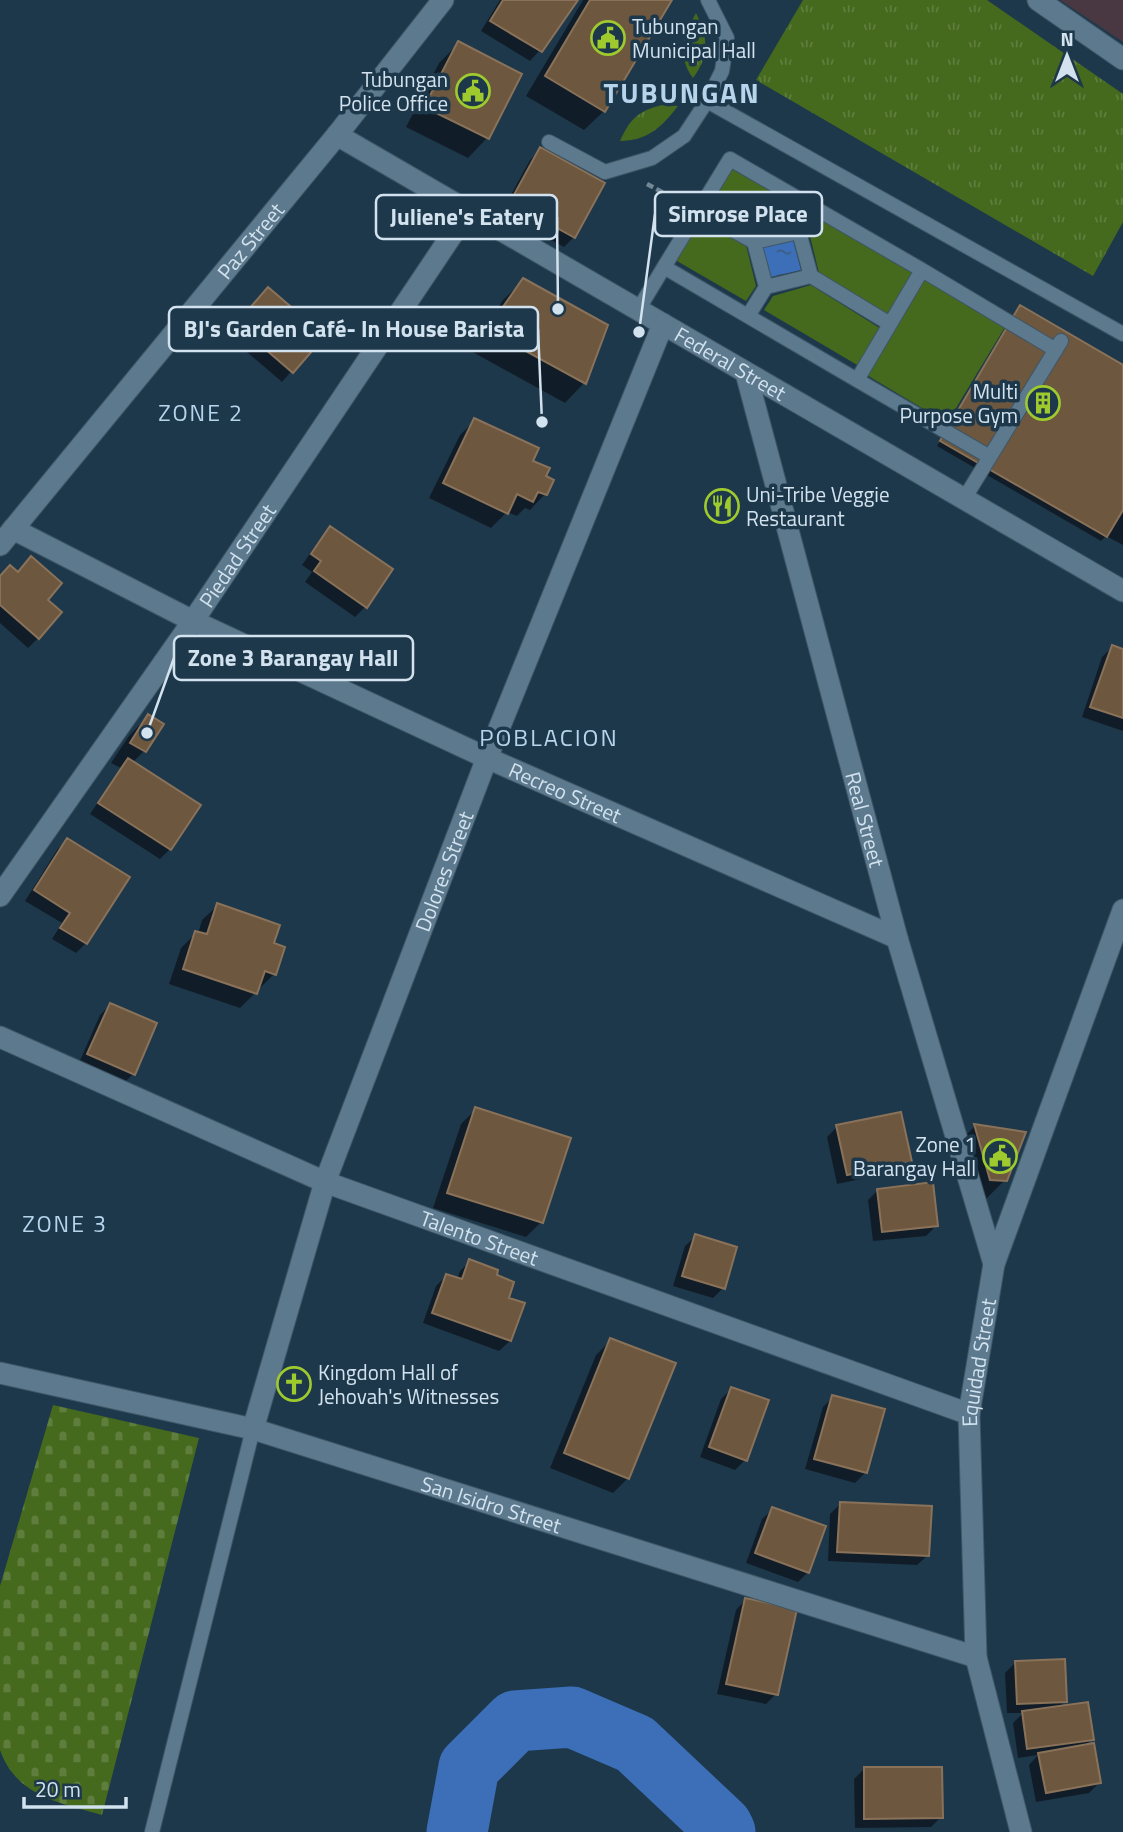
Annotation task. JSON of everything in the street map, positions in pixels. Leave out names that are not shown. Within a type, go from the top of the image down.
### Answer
[{"type":"street","name":"Paz Street","points":[[7,537],[337,135],[443,0]]},
{"type":"street","points":[[1038,0],[1123,59]]},
{"type":"street","name":"Federal Street","points":[[337,135],[1123,591]]},
{"type":"street","name":"Piedad Street","points":[[0,897],[193,621],[468,211]]},
{"type":"street","name":"Dolores Street","points":[[253,1429],[325,1182],[486,758],[663,324]]},
{"type":"street","name":"Real Street","points":[[746,373],[897,938],[994,1264]]},
{"type":"street","name":"Recreo Street","points":[[7,537],[486,758],[897,938]]},
{"type":"street","name":"Equidad Street","points":[[1021,1832],[976,1657],[969,1414],[994,1264],[1123,910]]},
{"type":"street","name":"Talento Street","points":[[0,1037],[325,1182],[969,1414]]},
{"type":"street","name":"San Isidro Street","points":[[0,1373],[253,1429],[976,1657]]},
{"type":"lane","points":[[549,142],[605,172],[652,158],[684,136],[707,101],[722,71],[727,38],[708,0]]},
{"type":"lane","points":[[707,101],[1123,334]]},
{"type":"lane","points":[[638,310],[730,159],[1058,345],[964,499]]},
{"type":"lane","points":[[698,211],[754,242],[799,232],[814,208]]},
{"type":"lane","points":[[799,232],[811,276],[890,324]]},
{"type":"lane","points":[[754,242],[766,287]]},
{"type":"lane","points":[[664,267],[990,457]]},
{"type":"lane","points":[[857,380],[922,270]]},
{"type":"lane","points":[[748,316],[766,287],[811,276]]},
{"type":"lane","points":[[152,1832],[253,1429]]},
{"type":"path","points":[[618,168],[698,211]]},
{"type":"shaded area","points":[[1060,0],[1123,0],[1123,42]]},
{"type":"green space","points":[[803,0],[987,0],[1123,94],[1123,222],[1093,276],[756,80]]},
{"type":"green space","points":[[696,13],[705,38],[705,54],[693,78],[683,54],[685,38]]},
{"type":"green space","points":[[662,105],[678,106],[653,131],[638,138],[620,141],[636,117]]},
{"type":"green space","points":[[730,159],[806,203],[793,222],[751,230],[702,204]]},
{"type":"green space","points":[[822,213],[922,270],[894,318],[819,273],[809,232]]},
{"type":"green space","points":[[695,218],[746,245],[756,286],[746,301],[670,257]]},
{"type":"green space","points":[[924,278],[1005,327],[947,423],[865,374]]},
{"type":"green space","points":[[811,285],[886,332],[864,369],[764,310],[773,296]]},
{"type":"green space","points":[[53,1405],[199,1438],[102,1815],[55,1801],[28,1788],[7,1766],[0,1750],[0,1586]]},
{"type":"water","points":[[793,240],[801,270],[771,277],[763,247]]},
{"type":"building","points":[[503,0],[578,0],[542,52],[490,21]]},
{"type":"building","name":"Tubungan Municipal Hall","points":[[590,0],[672,0],[605,112],[545,76]]},
{"type":"building","name":"Tubungan Police Office","points":[[458,41],[522,74],[489,139],[424,107]]},
{"type":"building","points":[[540,147],[605,183],[575,238],[510,202]]},
{"type":"building","points":[[523,278],[608,325],[586,384],[487,330]]},
{"type":"building","points":[[268,287],[325,336],[293,373],[236,324]]},
{"type":"building","name":"Multi Purpose Gym","points":[[1020,305],[1123,365],[1123,510],[1107,537],[940,441]]},
{"type":"building","points":[[474,418],[539,448],[533,461],[550,468],[546,476],[554,480],[547,495],[538,492],[533,502],[517,494],[508,514],[443,483]]},
{"type":"building","points":[[330,526],[393,569],[367,608],[314,571],[321,561],[311,554]]},
{"type":"building","points":[[31,556],[62,583],[48,600],[62,612],[39,639],[0,605],[0,576],[10,565],[18,572]]},
{"type":"building","points":[[1112,645],[1123,649],[1123,718],[1090,707]]},
{"type":"building","points":[[148,714],[164,724],[146,752],[130,743]]},
{"type":"building","points":[[128,758],[201,805],[171,850],[98,803]]},
{"type":"building","points":[[67,838],[130,877],[87,944],[60,928],[70,913],[34,890]]},
{"type":"building","points":[[217,903],[280,925],[274,943],[285,947],[276,975],[265,971],[257,994],[183,969],[195,931],[207,934]]},
{"type":"building","points":[[110,1003],[157,1023],[135,1075],[87,1054]]},
{"type":"building","points":[[475,1107],[571,1138],[543,1223],[447,1193]]},
{"type":"building","points":[[901,1112],[912,1162],[847,1175],[836,1125]]},
{"type":"building","name":"Zone 1 Barangay Hall","points":[[974,1124],[1026,1132],[1007,1181],[990,1180]]},
{"type":"building","points":[[933,1182],[938,1226],[882,1232],[877,1189]]},
{"type":"building","points":[[695,1234],[737,1247],[725,1289],[682,1276]]},
{"type":"building","points":[[469,1259],[498,1270],[497,1275],[514,1282],[509,1298],[525,1303],[511,1341],[432,1313],[446,1274],[462,1279]]},
{"type":"building","points":[[610,1338],[676,1363],[629,1479],[564,1453]]},
{"type":"building","points":[[731,1387],[769,1400],[747,1461],[709,1447]]},
{"type":"building","points":[[832,1395],[885,1409],[867,1473],[814,1459]]},
{"type":"building","points":[[840,1502],[932,1506],[929,1556],[837,1552]]},
{"type":"building","points":[[772,1507],[826,1526],[809,1573],[755,1553]]},
{"type":"building","points":[[745,1598],[797,1609],[778,1695],[726,1684]]},
{"type":"building","points":[[1065,1659],[1067,1702],[1017,1704],[1015,1661]]},
{"type":"building","points":[[1088,1702],[1094,1740],[1027,1749],[1022,1711]]},
{"type":"building","points":[[1094,1743],[1101,1783],[1046,1793],[1038,1753]]},
{"type":"building","points":[[864,1767],[942,1767],[943,1818],[864,1819]]},
{"type":"waterway","points":[[457,1832],[469,1767],[515,1721],[572,1717],[635,1744],[722,1826],[725,1832]]},
{"type":"place","name":"Tubungan Municipal Hall","points":[[608,38]]},
{"type":"place","name":"Tubungan Police Office","points":[[473,91]]},
{"type":"place","name":"Juliene's Eatery","points":[[558,309]]},
{"type":"place","name":"Simrose Place","points":[[639,332]]},
{"type":"place","name":"Multi Purpose Gym","points":[[1043,403]]},
{"type":"place","name":"BJ's Garden Café- In House Barista","points":[[542,422]]},
{"type":"place","name":"Uni-Tribe Veggie Restaurant","points":[[722,506]]},
{"type":"place","name":"Zone 3 Barangay Hall","points":[[147,733]]},
{"type":"place","name":"Zone 1 Barangay Hall","points":[[1000,1156]]},
{"type":"place","name":"Kingdom Hall of Jehovah's Witnesses","points":[[294,1384]]},
{"type":"district","name":"TUBUNGAN","points":[[682,92]]},
{"type":"district","name":"ZONE 2","points":[[201,412]]},
{"type":"district","name":"POBLACION","points":[[549,737]]},
{"type":"district","name":"ZONE 3","points":[[65,1223]]}]
